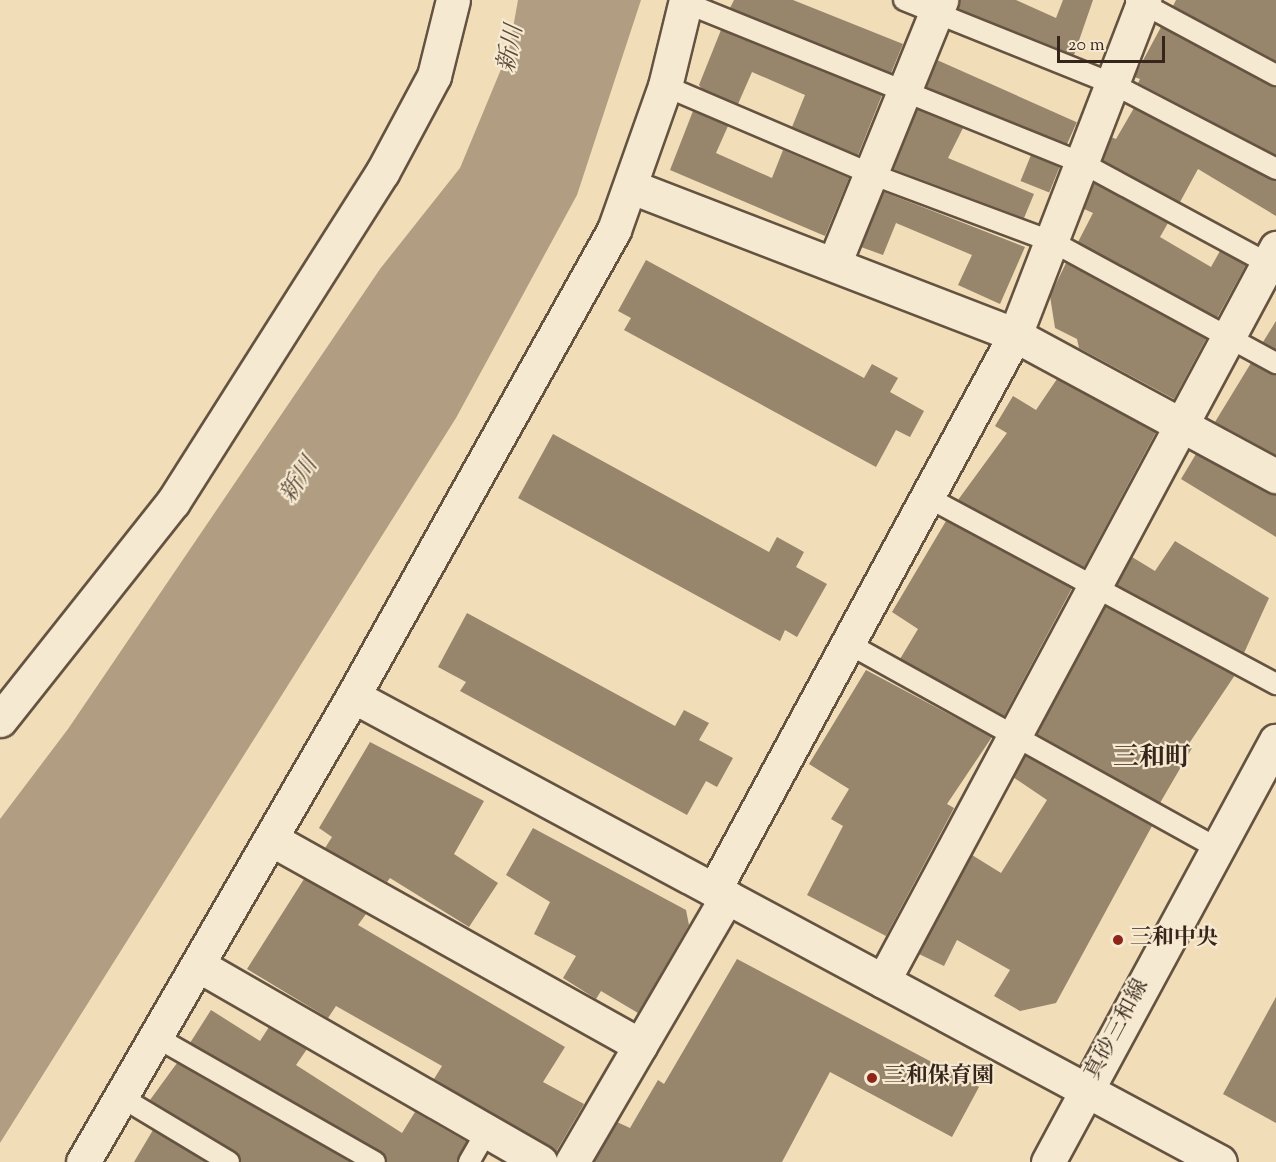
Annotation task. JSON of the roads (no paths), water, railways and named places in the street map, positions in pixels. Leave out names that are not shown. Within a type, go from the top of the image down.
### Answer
[{"type":"street","points":[[0,720],[173,502],[382,173],[434,76],[453,0]]},
{"type":"street","points":[[572,1162],[640,1045],[849,644],[1015,335],[1084,164],[1141,1]]},
{"type":"street","points":[[83,1162],[354,696],[584,286],[632,187],[665,86],[686,2]]},
{"type":"street","points":[[834,264],[939,7]]},
{"type":"street","points":[[632,187],[1015,335],[1276,476]]},
{"type":"street","points":[[883,981],[1228,336],[1273,260]]},
{"type":"street","points":[[354,696],[1220,1162]]},
{"type":"street","name":"真砂三和線","points":[[1048,1162],[1215,847],[1276,741]]},
{"type":"street","points":[[271,839],[640,1045]]},
{"type":"street","points":[[198,965],[540,1162]]},
{"type":"lane","points":[[904,0],[939,7],[1113,84],[1276,169]]},
{"type":"lane","points":[[1141,1],[1276,75]]},
{"type":"lane","points":[[686,2],[1084,164],[1273,260]]},
{"type":"lane","points":[[665,86],[871,174],[1053,242],[1276,363]]},
{"type":"lane","points":[[928,498],[1276,684]]},
{"type":"lane","points":[[849,644],[1215,847]]},
{"type":"lane","points":[[156,1036],[375,1162]]},
{"type":"lane","points":[[121,1097],[229,1162]]},
{"type":"lane","points":[[469,1162],[487,1131]]},
{"type":"water","name":"新川","points":[[518,0],[641,0],[577,195],[456,418],[0,1143],[0,819],[68,729],[380,269],[460,168],[509,50]]},
{"type":"place","name":"三和中央","points":[[1118,940]]},
{"type":"place","name":"三和保育園","points":[[872,1078]]},
{"type":"district","name":"三和町","points":[[1152,759]]}]
